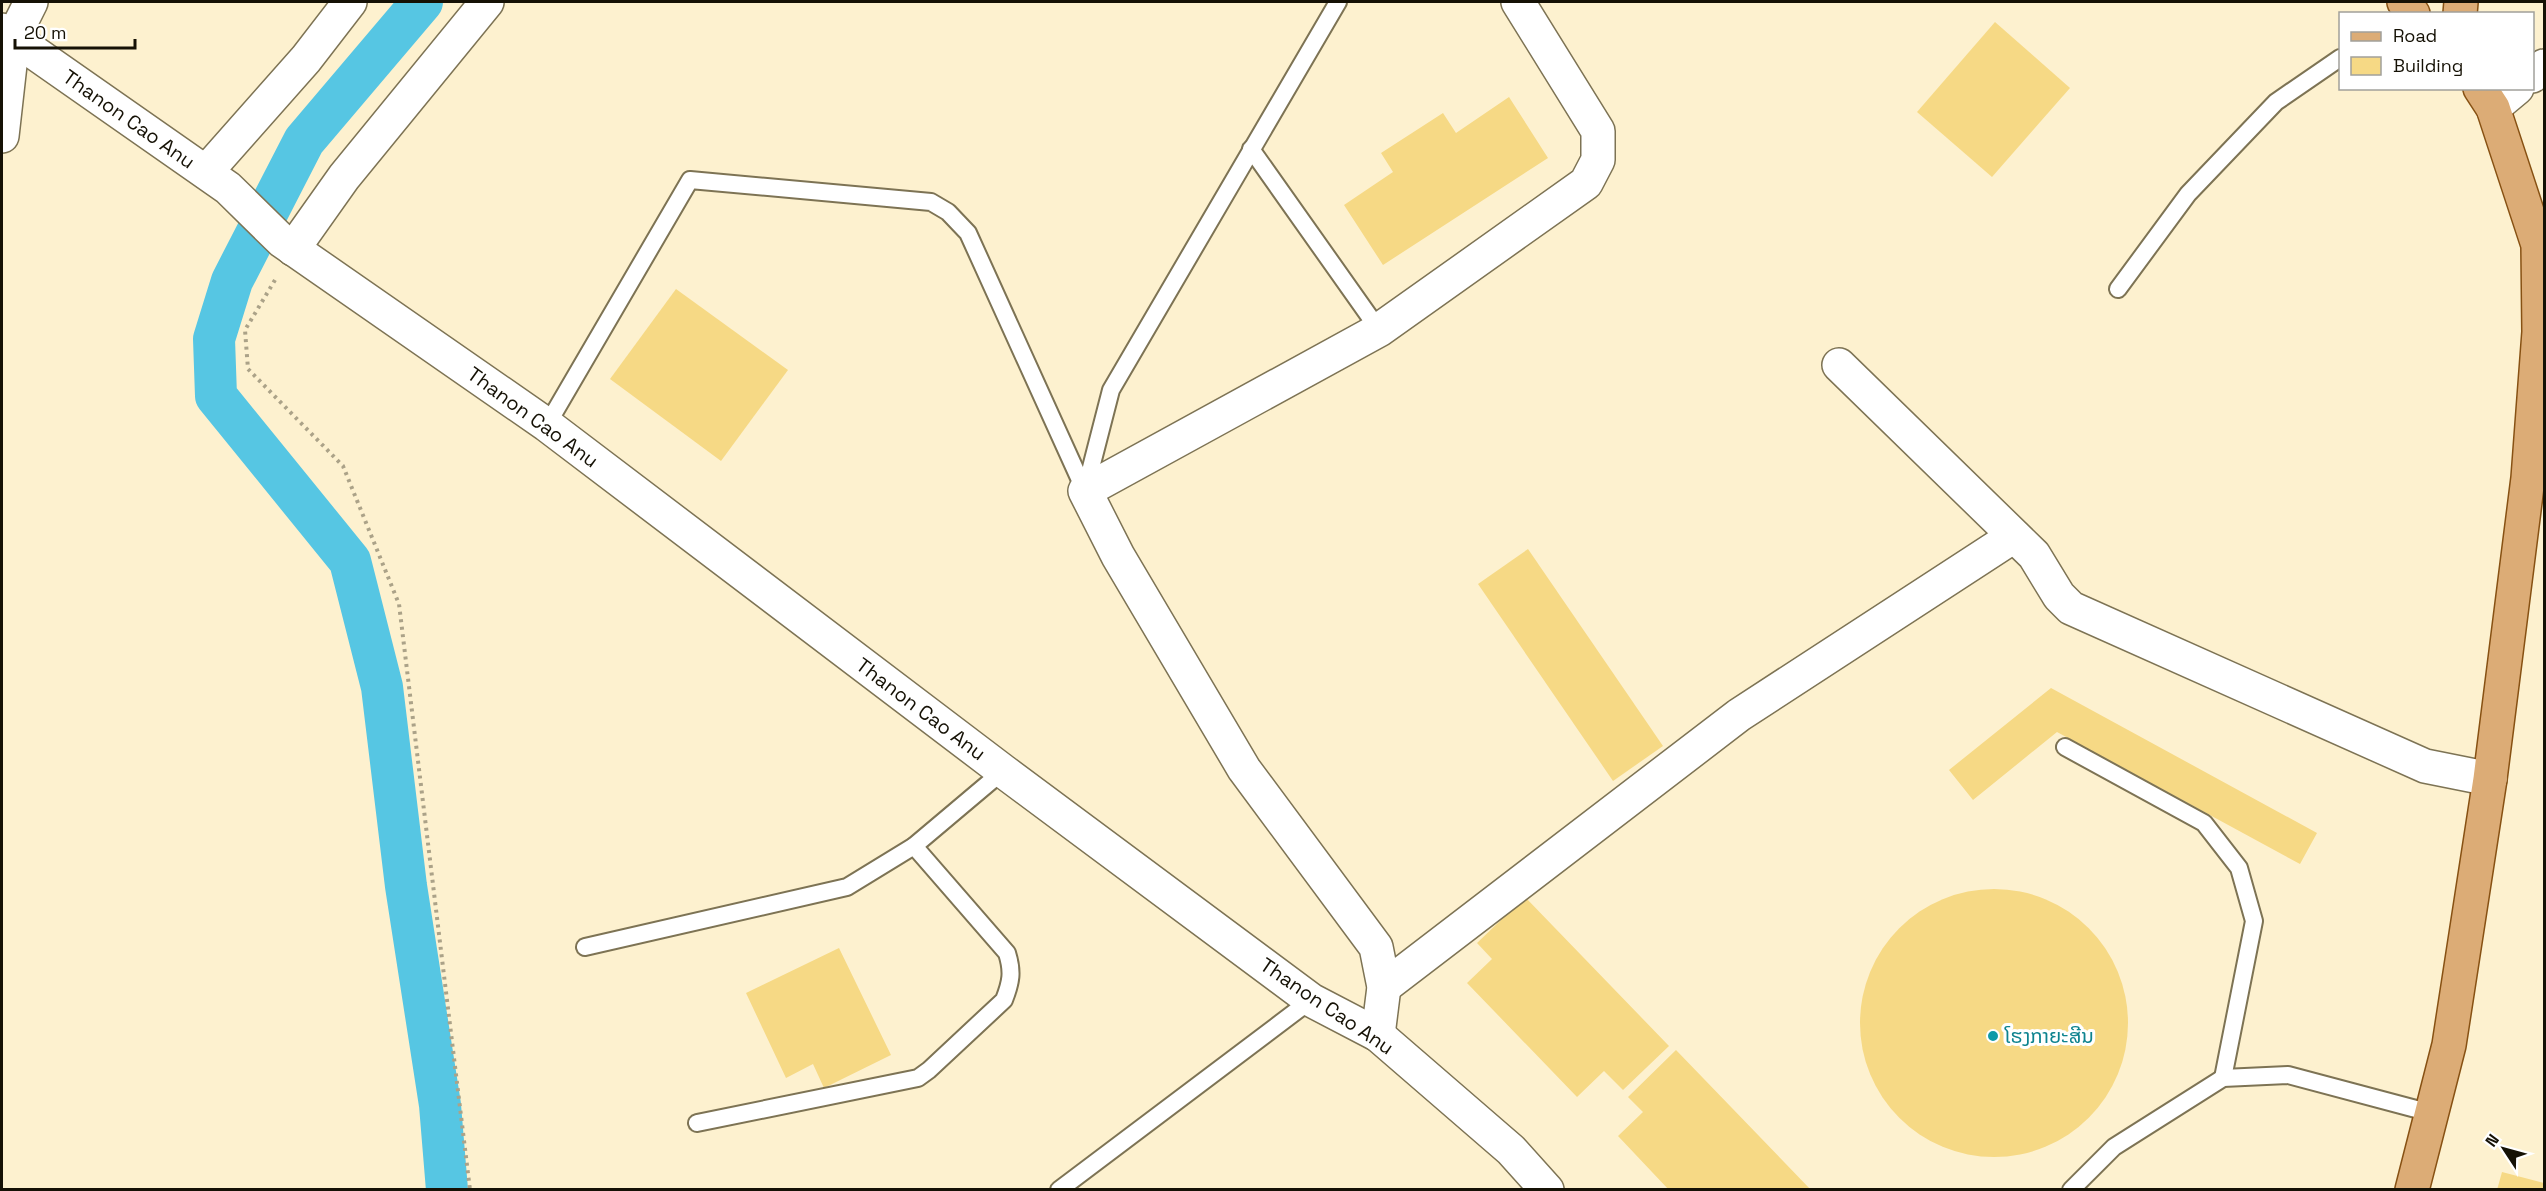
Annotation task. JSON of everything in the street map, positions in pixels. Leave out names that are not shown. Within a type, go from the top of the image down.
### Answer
[{"type":"main road","points":[[2412,1190],[2449,1045],[2490,779],[2528,478],[2542,333],[2538,245],[2497,95]]},
{"type":"street","points":[[2,136],[7,34],[31,2]]},
{"type":"street","points":[[217,180],[350,2]]},
{"type":"street","points":[[288,245],[487,2]]},
{"type":"street","points":[[1378,1035],[1384,987],[1376,947],[1244,769],[1118,556],[1085,491],[1379,330],[1586,183],[1598,160],[1598,131],[1518,2]]},
{"type":"street","name":"Thanon Cao Anu","points":[[7,34],[217,180],[288,245],[547,425],[1003,771],[1311,1000],[1378,1035],[1511,1150],[1547,1190]]},
{"type":"street","points":[[1839,365],[2034,555],[2059,596],[2071,608],[2425,766],[2490,779]]},
{"type":"street","points":[[1384,987],[1739,715],[2014,536]]},
{"type":"lane","points":[[1085,491],[1111,390],[1338,2]]},
{"type":"lane","points":[[2118,289],[2188,194],[2276,102],[2339,59]]},
{"type":"lane","points":[[1251,149],[1379,330]]},
{"type":"lane","points":[[547,425],[690,180],[931,202],[948,212],[968,233],[1085,491]]},
{"type":"lane","points":[[2065,747],[2204,823],[2239,868],[2254,921],[2223,1078]]},
{"type":"lane","points":[[585,947],[847,887],[914,846],[1003,771]]},
{"type":"lane","points":[[698,1123],[918,1078],[1004,1000],[1012,970],[1007,953],[914,846]]},
{"type":"lane","points":[[1059,1190],[1311,1000]]},
{"type":"lane","points":[[2072,1190],[2114,1147],[2223,1078],[2288,1076],[2431,1113]]},
{"type":"path","points":[[288,245],[245,330],[248,369],[342,466],[399,604],[470,1190]]},
{"type":"building","points":[[1995,22],[2070,88],[1992,177],[1917,112]]},
{"type":"building","points":[[1509,97],[1548,158],[1383,265],[1344,205],[1393,172],[1381,153],[1443,113],[1456,133]]},
{"type":"building","points":[[676,289],[788,370],[721,461],[610,379]]},
{"type":"building","points":[[1528,549],[1663,746],[1613,781],[1478,584]]},
{"type":"building","points":[[2051,688],[2317,833],[2300,864],[2057,732],[1973,800],[1949,770]]},
{"type":"building","name":"ໂຮງກາຍະສີນ","points":[[1981,889],[2007,889],[2033,894],[2057,904],[2089,928],[2106,948],[2123,984],[2128,1023],[2123,1062],[2106,1098],[2089,1118],[2069,1135],[2033,1152],[2007,1157],[1981,1157],[1955,1152],[1931,1142],[1909,1127],[1890,1108],[1875,1086],[1865,1062],[1860,1036],[1860,1010],[1865,984],[1875,960],[1890,938],[1909,919],[1931,904],[1955,894]]},
{"type":"building","points":[[1525,897],[1669,1046],[1623,1090],[1604,1071],[1577,1097],[1467,983],[1492,959],[1477,943]]},
{"type":"building","points":[[839,948],[891,1055],[824,1088],[813,1064],[786,1078],[746,993]]},
{"type":"building","points":[[1676,1050],[1811,1190],[1669,1190],[1618,1136],[1643,1112],[1628,1097]]},
{"type":"building","points":[[2502,1172],[2544,1183],[2544,1190],[2497,1190]]},
{"type":"waterway","points":[[422,2],[304,141],[232,281],[214,339],[216,396],[350,561],[382,687],[406,886],[440,1105],[447,1190]]},
{"type":"place","name":"ໂຮງກາຍະສີນ","points":[[1993,1036]]}]
